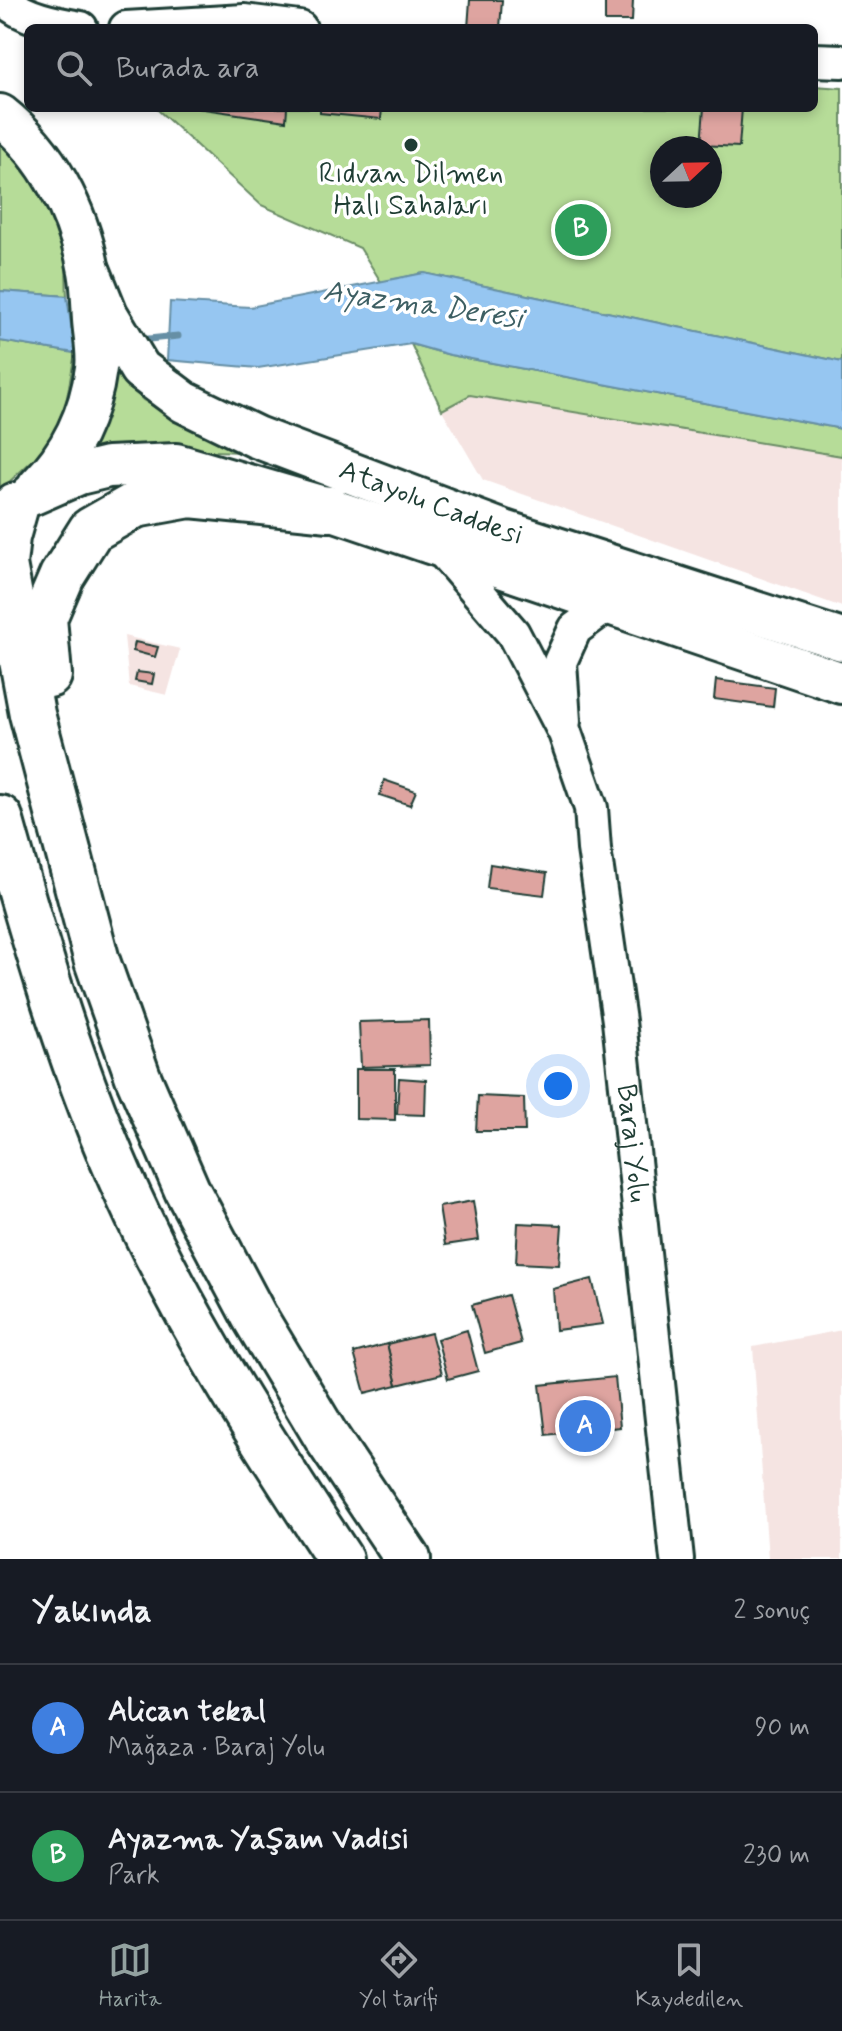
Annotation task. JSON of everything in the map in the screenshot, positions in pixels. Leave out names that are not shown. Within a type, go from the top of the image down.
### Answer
[{"type":"highway","points":[[97,961],[53,721],[44,618],[62,576],[91,530],[135,505],[190,495],[330,509]]},
{"type":"highway","points":[[16,505],[7,537],[4,564],[32,714],[97,961],[138,1077],[187,1190],[254,1316],[327,1438],[408,1559]]},
{"type":"highway","points":[[0,818],[43,972],[83,1085],[129,1198],[197,1330],[270,1454],[340,1559]]},
{"type":"main road","points":[[0,115],[31,141],[60,187],[76,224],[90,272],[97,367],[87,408],[72,447],[53,472],[16,505]]},
{"type":"main road","name":"Atayolu Caddesi","points":[[90,272],[107,314],[140,369],[184,402],[256,437],[504,531],[842,640]]},
{"type":"main road","name":"Atayolu Caddesi","points":[[16,505],[79,474],[108,467],[176,464],[330,509],[842,683]]},
{"type":"street","points":[[4,0],[14,9],[59,24]]},
{"type":"street","points":[[193,24],[244,21],[268,24]]},
{"type":"street","points":[[818,60],[842,61]]},
{"type":"street","name":"Baraj Yolu","points":[[440,548],[513,633],[565,733],[591,808],[619,1021],[677,1559]]},
{"type":"street","name":"Baraj Yolu","points":[[565,733],[560,662],[575,629],[609,604]]},
{"type":"shaded area","points":[[470,395],[842,456],[842,607],[483,480],[442,410]]},
{"type":"shaded area","points":[[124,636],[180,649],[167,695],[129,686]]},
{"type":"shaded area","points":[[842,1330],[842,1559],[768,1559],[753,1347]]},
{"type":"green space","points":[[818,86],[842,88],[842,362],[424,273],[381,282],[360,248],[261,205],[160,112],[818,112]]},
{"type":"green space","points":[[0,142],[23,166],[50,209],[65,257],[67,296],[0,291]]},
{"type":"green space","points":[[0,341],[75,353],[66,403],[49,445],[0,487]]},
{"type":"green space","points":[[411,344],[450,355],[842,429],[842,456],[470,395],[442,410]]},
{"type":"green space","points":[[111,367],[143,400],[193,430],[249,452],[90,448]]},
{"type":"water","points":[[424,273],[842,362],[842,429],[450,355],[411,344],[258,368],[167,360],[170,302],[250,307]]},
{"type":"water","points":[[0,291],[67,296],[75,353],[0,341]]},
{"type":"building","points":[[470,0],[502,0],[500,24],[468,24]]},
{"type":"building","points":[[605,0],[633,0],[632,21],[605,21]]},
{"type":"building","points":[[224,112],[287,112],[286,121]]},
{"type":"building","points":[[320,112],[382,112],[381,119]]},
{"type":"building","points":[[704,112],[742,112],[739,147],[722,146],[722,136],[702,136]]},
{"type":"building","points":[[135,642],[158,647],[155,657],[133,651]]},
{"type":"building","points":[[137,672],[154,674],[152,684],[135,681]]},
{"type":"building","points":[[716,680],[775,688],[773,707],[714,699]]},
{"type":"building","points":[[384,780],[416,791],[410,805],[380,795]]},
{"type":"building","points":[[490,864],[547,873],[544,895],[487,888]]},
{"type":"building","points":[[429,1020],[430,1065],[361,1067],[359,1022]]},
{"type":"building","points":[[356,1069],[395,1069],[395,1120],[356,1119]]},
{"type":"building","points":[[399,1078],[426,1080],[425,1115],[397,1114]]},
{"type":"building","points":[[478,1096],[524,1098],[525,1131],[476,1131]]},
{"type":"building","points":[[473,1201],[479,1240],[445,1245],[439,1207]]},
{"type":"building","points":[[518,1223],[562,1225],[559,1265],[516,1263]]},
{"type":"building","points":[[592,1279],[603,1324],[556,1330],[553,1289]]},
{"type":"building","points":[[508,1295],[521,1343],[485,1353],[472,1305]]},
{"type":"building","points":[[467,1330],[478,1371],[448,1379],[437,1339]]},
{"type":"building","points":[[431,1333],[442,1374],[397,1385],[387,1344]]},
{"type":"building","points":[[387,1344],[397,1385],[365,1393],[354,1353]]},
{"type":"building","points":[[615,1377],[620,1427],[546,1435],[540,1385]]},
{"type":"waterway","name":"Ayazma Deresi","points":[[139,340],[178,336]]},
{"type":"place","name":"Rıdvan Dilmen Halı Sahaları","points":[[411,145]]},
{"type":"place","name":"Ayazma Yaşam Vadisi","points":[[581,230]]},
{"type":"place","name":"Alican tekal","points":[[585,1426]]}]
